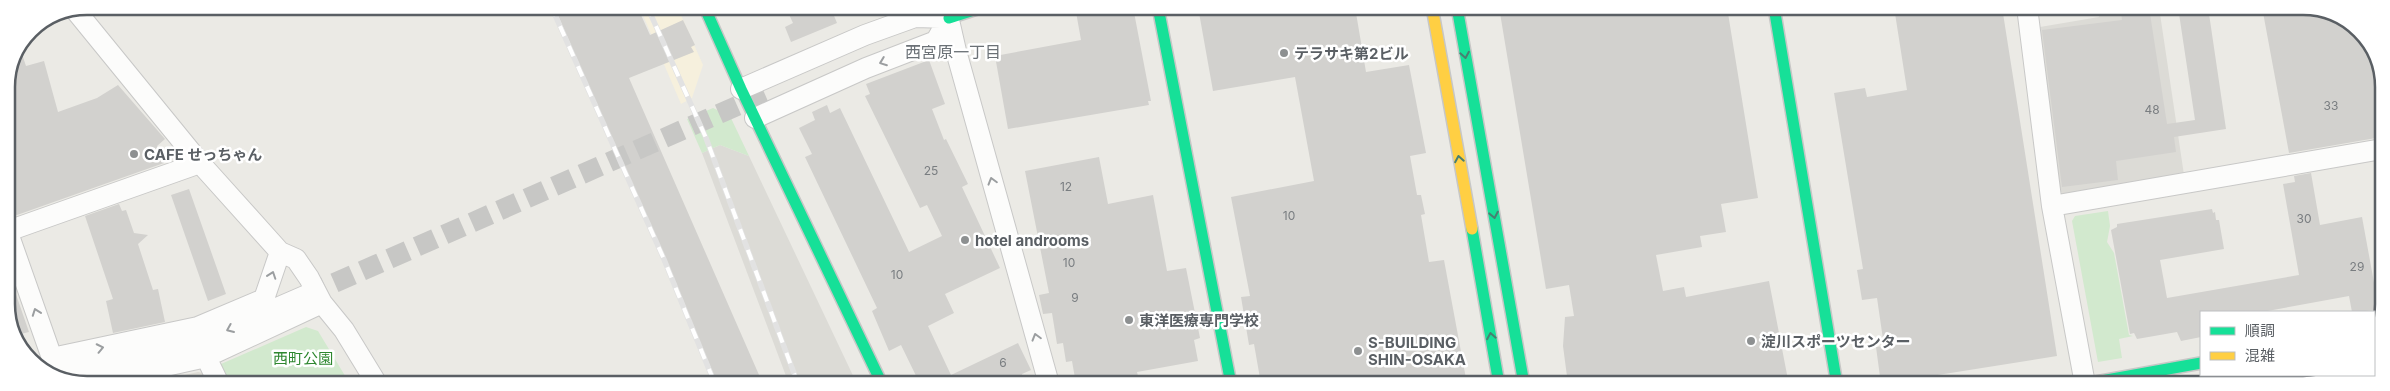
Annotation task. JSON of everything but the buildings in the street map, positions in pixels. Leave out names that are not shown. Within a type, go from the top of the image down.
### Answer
[{"type":"street","points":[[708,15],[741,89],[878,376]]},
{"type":"street","points":[[741,89],[865,35],[915,17],[928,15]]},
{"type":"street","points":[[771,91],[940,15]]},
{"type":"street","points":[[755,118],[866,68],[936,41],[946,15]]},
{"type":"street","points":[[948,15],[956,51],[1047,376]]},
{"type":"street","points":[[1160,15],[1230,376]]},
{"type":"street","points":[[1433,15],[1498,376]]},
{"type":"street","points":[[1458,15],[1523,376]]},
{"type":"street","points":[[1775,15],[1836,376]]},
{"type":"street","points":[[2028,15],[2052,206],[2082,376]]},
{"type":"street","points":[[80,16],[200,163],[280,252],[296,259],[309,278],[314,299],[344,330],[372,376]]},
{"type":"street","points":[[2052,206],[2375,150]]},
{"type":"street","points":[[15,229],[200,163]]},
{"type":"street","points":[[53,368],[198,326],[264,299],[280,252]]},
{"type":"street","points":[[15,254],[50,366]]},
{"type":"street","points":[[53,368],[201,341],[314,299]]},
{"type":"street","points":[[122,376],[206,358],[314,299]]},
{"type":"street","points":[[206,358],[215,376]]},
{"type":"street","points":[[2128,376],[2200,363]]},
{"type":"shaded area","points":[[643,15],[681,15],[703,65],[692,98],[681,104]]},
{"type":"shaded area","points":[[2099,15],[2160,15],[2184,175],[2066,195],[2059,191],[2040,27],[2099,17]]},
{"type":"shaded area","points":[[720,145],[749,156],[853,376],[786,376],[702,153]]},
{"type":"shaded area","points":[[198,372],[207,374],[208,376],[180,376]]},
{"type":"green space","points":[[713,108],[730,116],[749,156],[720,145],[702,153],[687,119]]},
{"type":"green space","points":[[2108,211],[2110,226],[2107,242],[2114,253],[2129,335],[2133,336],[2119,339],[2122,358],[2098,362],[2072,221],[2075,216]]},
{"type":"green space","name":"西町公園","points":[[306,327],[318,331],[345,376],[222,376],[220,371],[221,364]]},
{"type":"tunnel","points":[[307,295],[771,91]]},
{"type":"railway","points":[[555,15],[663,257],[712,376]]},
{"type":"railway","points":[[651,15],[706,138],[795,376]]},
{"type":"traffic: fast","points":[[708,15],[741,89],[878,376]]},
{"type":"traffic: fast","points":[[949,18],[958,15]]},
{"type":"traffic: fast","points":[[1160,15],[1229,376]]},
{"type":"traffic: fast","points":[[1458,15],[1523,376]]},
{"type":"traffic: fast","points":[[1775,15],[1836,376]]},
{"type":"traffic: fast","points":[[1472,229],[1498,376]]},
{"type":"traffic: fast","points":[[2129,376],[2200,363]]},
{"type":"traffic: slow","points":[[1433,15],[1472,229]]},
{"type":"place","name":"テラサキ第2ビル","points":[[1284,53]]},
{"type":"place","name":"CAFE せっちゃん","points":[[134,154]]},
{"type":"place","name":"hotel androoms","points":[[965,240]]},
{"type":"place","name":"東洋医療専門学校","points":[[1129,320]]},
{"type":"place","name":"淀川スポーツセンター","points":[[1751,341]]},
{"type":"place","name":"S-BUILDING SHIN-OSAKA","points":[[1358,351]]},
{"type":"district","name":"西宮原一丁目","points":[[953,52]]}]
